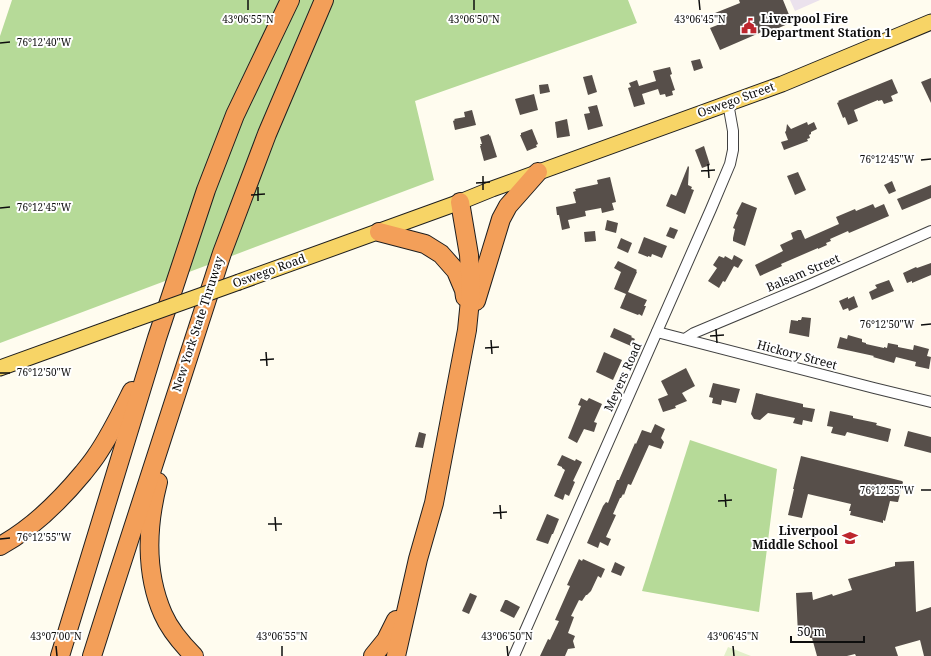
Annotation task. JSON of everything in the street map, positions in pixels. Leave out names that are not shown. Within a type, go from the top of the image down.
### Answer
[{"type":"highway","points":[[60,656],[157,338],[206,190],[235,115],[290,0]]},
{"type":"highway","name":"New York State Thruway","points":[[92,656],[222,253],[267,134],[324,0]]},
{"type":"highway","points":[[467,330],[501,219],[508,206],[538,172]]},
{"type":"highway","points":[[396,656],[418,559],[434,503],[467,330],[471,283],[469,255],[460,202]]},
{"type":"highway","points":[[379,232],[425,244],[441,254],[456,271],[464,290],[467,330]]},
{"type":"highway","points":[[0,546],[12,540],[46,514],[70,489],[96,456],[118,421],[157,338]]},
{"type":"highway","points":[[178,386],[176,408],[154,498],[150,533],[151,569],[156,593],[164,615],[180,642],[194,656]]},
{"type":"highway","points":[[388,656],[418,527],[427,494],[446,442]]},
{"type":"highway","points":[[373,656],[386,640],[396,620]]},
{"type":"main road","name":"Oswego Street","points":[[538,172],[782,84],[931,22]]},
{"type":"main road","name":"Oswego Road","points":[[0,368],[379,232],[538,172]]},
{"type":"street","name":"Meyers Road","points":[[514,656],[712,209],[730,164],[733,150],[733,131],[728,103]]},
{"type":"street","name":"Balsam Street","points":[[685,339],[694,333],[811,284],[931,231]]},
{"type":"street","name":"Hickory Street","points":[[657,332],[931,402]]},
{"type":"shaded area","points":[[790,0],[820,0],[795,11]]},
{"type":"green space","points":[[12,0],[628,0],[637,23],[415,101],[434,180],[0,343],[0,36]]},
{"type":"green space","points":[[690,440],[777,469],[759,612],[642,591]]},
{"type":"green space","points":[[728,647],[751,656],[724,656]]},
{"type":"building","name":"Liverpool Fire Department Station 1","points":[[739,0],[783,0],[792,22],[772,31],[771,28],[720,50],[710,28],[720,24],[715,13],[740,3]]},
{"type":"building","points":[[700,59],[703,68],[694,71],[691,61]]},
{"type":"building","points":[[670,67],[672,74],[670,75],[675,90],[672,91],[673,95],[666,97],[665,94],[660,95],[658,89],[642,94],[645,104],[634,107],[628,88],[631,87],[629,83],[637,80],[639,86],[656,81],[653,71]]},
{"type":"building","points":[[592,75],[597,92],[588,95],[583,77]]},
{"type":"building","points":[[931,78],[931,103],[921,82]]},
{"type":"building","points":[[892,79],[898,93],[891,96],[893,101],[884,104],[882,100],[878,100],[854,110],[858,121],[848,125],[845,117],[843,118],[837,103],[839,102],[838,101]]},
{"type":"building","points":[[548,84],[550,92],[540,94],[539,85]]},
{"type":"building","points":[[534,94],[538,110],[520,115],[515,99]]},
{"type":"building","points":[[597,105],[603,126],[588,130],[584,114],[590,113],[588,107]]},
{"type":"building","points":[[472,110],[476,125],[455,130],[454,119],[465,117],[464,112]]},
{"type":"building","points":[[567,119],[570,136],[557,138],[555,122]]},
{"type":"building","points":[[807,122],[808,125],[814,122],[817,129],[811,132],[809,135],[810,138],[807,139],[808,141],[784,150],[781,142],[788,140],[785,132],[787,124],[791,129]]},
{"type":"building","points":[[532,129],[538,144],[536,145],[537,147],[527,151],[520,135],[521,133]]},
{"type":"building","points":[[489,134],[497,157],[484,161],[480,146],[480,144],[482,144],[480,137]]},
{"type":"building","points":[[704,146],[710,165],[702,168],[695,150]]},
{"type":"building","points":[[688,166],[688,185],[694,190],[685,214],[666,206],[671,194],[676,196]]},
{"type":"building","points":[[798,172],[806,190],[795,195],[787,176]]},
{"type":"building","points":[[610,177],[616,202],[612,203],[614,210],[602,213],[601,208],[585,211],[586,216],[568,220],[570,228],[562,230],[556,207],[576,203],[573,192],[576,191],[575,189],[598,184],[597,180]]},
{"type":"building","points":[[892,181],[896,191],[889,194],[884,185]]},
{"type":"building","points":[[931,185],[931,198],[902,210],[897,199]]},
{"type":"building","points":[[742,202],[757,208],[745,246],[733,241],[735,229],[733,228],[738,215],[736,214]]},
{"type":"building","points":[[873,204],[875,208],[884,204],[889,216],[849,233],[848,231],[830,239],[831,241],[826,243],[827,245],[781,264],[782,266],[760,276],[755,265],[783,251],[780,245],[793,239],[791,233],[801,230],[805,239],[839,224],[836,217],[855,209],[856,211]]},
{"type":"building","points":[[607,220],[618,223],[616,233],[605,230]]},
{"type":"building","points":[[670,227],[678,230],[674,239],[666,236]]},
{"type":"building","points":[[595,231],[596,241],[585,242],[584,232]]},
{"type":"building","points":[[644,237],[667,246],[662,258],[652,254],[651,257],[648,257],[638,253]]},
{"type":"building","points":[[621,238],[632,243],[628,253],[617,248]]},
{"type":"building","points":[[734,255],[743,260],[738,268],[734,266],[725,282],[723,281],[719,288],[708,281],[717,268],[713,265],[719,256],[724,258],[725,256],[732,260]]},
{"type":"building","points":[[618,261],[637,270],[628,292],[647,300],[642,316],[620,308],[626,294],[614,289],[621,272],[614,268]]},
{"type":"building","points":[[931,263],[931,275],[912,283],[912,281],[907,283],[903,273],[916,267],[917,268]]},
{"type":"building","points":[[889,280],[894,291],[872,300],[869,292],[877,288],[875,285]]},
{"type":"building","points":[[854,296],[858,307],[849,311],[848,308],[843,310],[839,301]]},
{"type":"building","points":[[802,317],[811,318],[809,337],[789,333],[791,320],[798,321],[801,320]]},
{"type":"building","points":[[614,328],[632,336],[631,337],[635,339],[631,346],[610,337]]},
{"type":"building","points":[[848,335],[862,339],[862,342],[866,344],[884,348],[887,348],[888,343],[913,350],[914,345],[929,349],[927,356],[931,357],[929,369],[915,366],[916,362],[896,357],[894,363],[873,357],[874,356],[837,348],[840,337],[847,339]]},
{"type":"building","points":[[604,352],[622,360],[613,380],[596,372]]},
{"type":"building","points":[[686,368],[695,386],[682,393],[687,401],[675,406],[676,408],[663,412],[658,399],[668,395],[661,381]]},
{"type":"building","points":[[713,383],[740,389],[736,403],[722,400],[721,405],[712,403],[713,398],[709,397]]},
{"type":"building","points":[[756,393],[803,404],[803,407],[815,409],[812,422],[803,420],[802,425],[793,423],[795,418],[768,413],[760,420],[754,419],[751,414]]},
{"type":"building","points":[[581,398],[587,401],[589,398],[602,404],[594,422],[597,423],[594,432],[584,429],[577,443],[568,438],[581,406],[578,405]]},
{"type":"building","points":[[830,411],[877,423],[876,425],[891,429],[888,442],[847,432],[845,436],[831,433],[833,427],[827,426]]},
{"type":"building","points":[[655,424],[665,429],[661,438],[664,442],[661,449],[649,445],[631,485],[628,484],[624,495],[623,494],[620,498],[613,514],[616,515],[606,537],[611,539],[608,546],[600,542],[598,548],[587,543],[603,506],[606,502],[608,503],[617,480],[619,480],[642,430],[651,433]]},
{"type":"building","points":[[908,431],[931,437],[931,453],[904,446]]},
{"type":"building","points":[[419,432],[426,434],[423,448],[415,447]]},
{"type":"building","points":[[562,455],[575,461],[576,459],[582,462],[573,481],[575,482],[569,496],[565,494],[563,500],[554,496],[565,470],[557,465]]},
{"type":"building","points":[[801,456],[902,481],[898,502],[890,501],[885,521],[883,520],[883,523],[850,515],[851,511],[849,511],[851,504],[808,494],[802,518],[788,515]]},
{"type":"building","points":[[547,514],[559,519],[548,544],[536,540]]},
{"type":"building","points":[[579,559],[582,561],[583,559],[605,569],[601,578],[598,576],[591,591],[582,601],[579,600],[571,616],[574,617],[568,633],[575,636],[573,641],[575,648],[568,649],[565,656],[540,656],[559,621],[555,620],[570,586],[567,585]]},
{"type":"building","points":[[914,561],[916,612],[931,607],[931,656],[924,656],[920,640],[895,647],[898,656],[856,656],[855,654],[847,656],[817,656],[809,633],[798,634],[796,593],[812,592],[813,600],[832,594],[833,596],[852,590],[848,579],[895,566],[895,562]]},
{"type":"building","points":[[615,562],[625,567],[621,576],[611,572]]},
{"type":"building","points":[[470,593],[477,596],[469,614],[462,611]]},
{"type":"building","points":[[505,600],[520,607],[514,618],[500,611]]},
{"type":"place","name":"Liverpool Fire Department Station 1","points":[[749,26]]},
{"type":"place","name":"Liverpool Middle School","points":[[850,538]]}]
